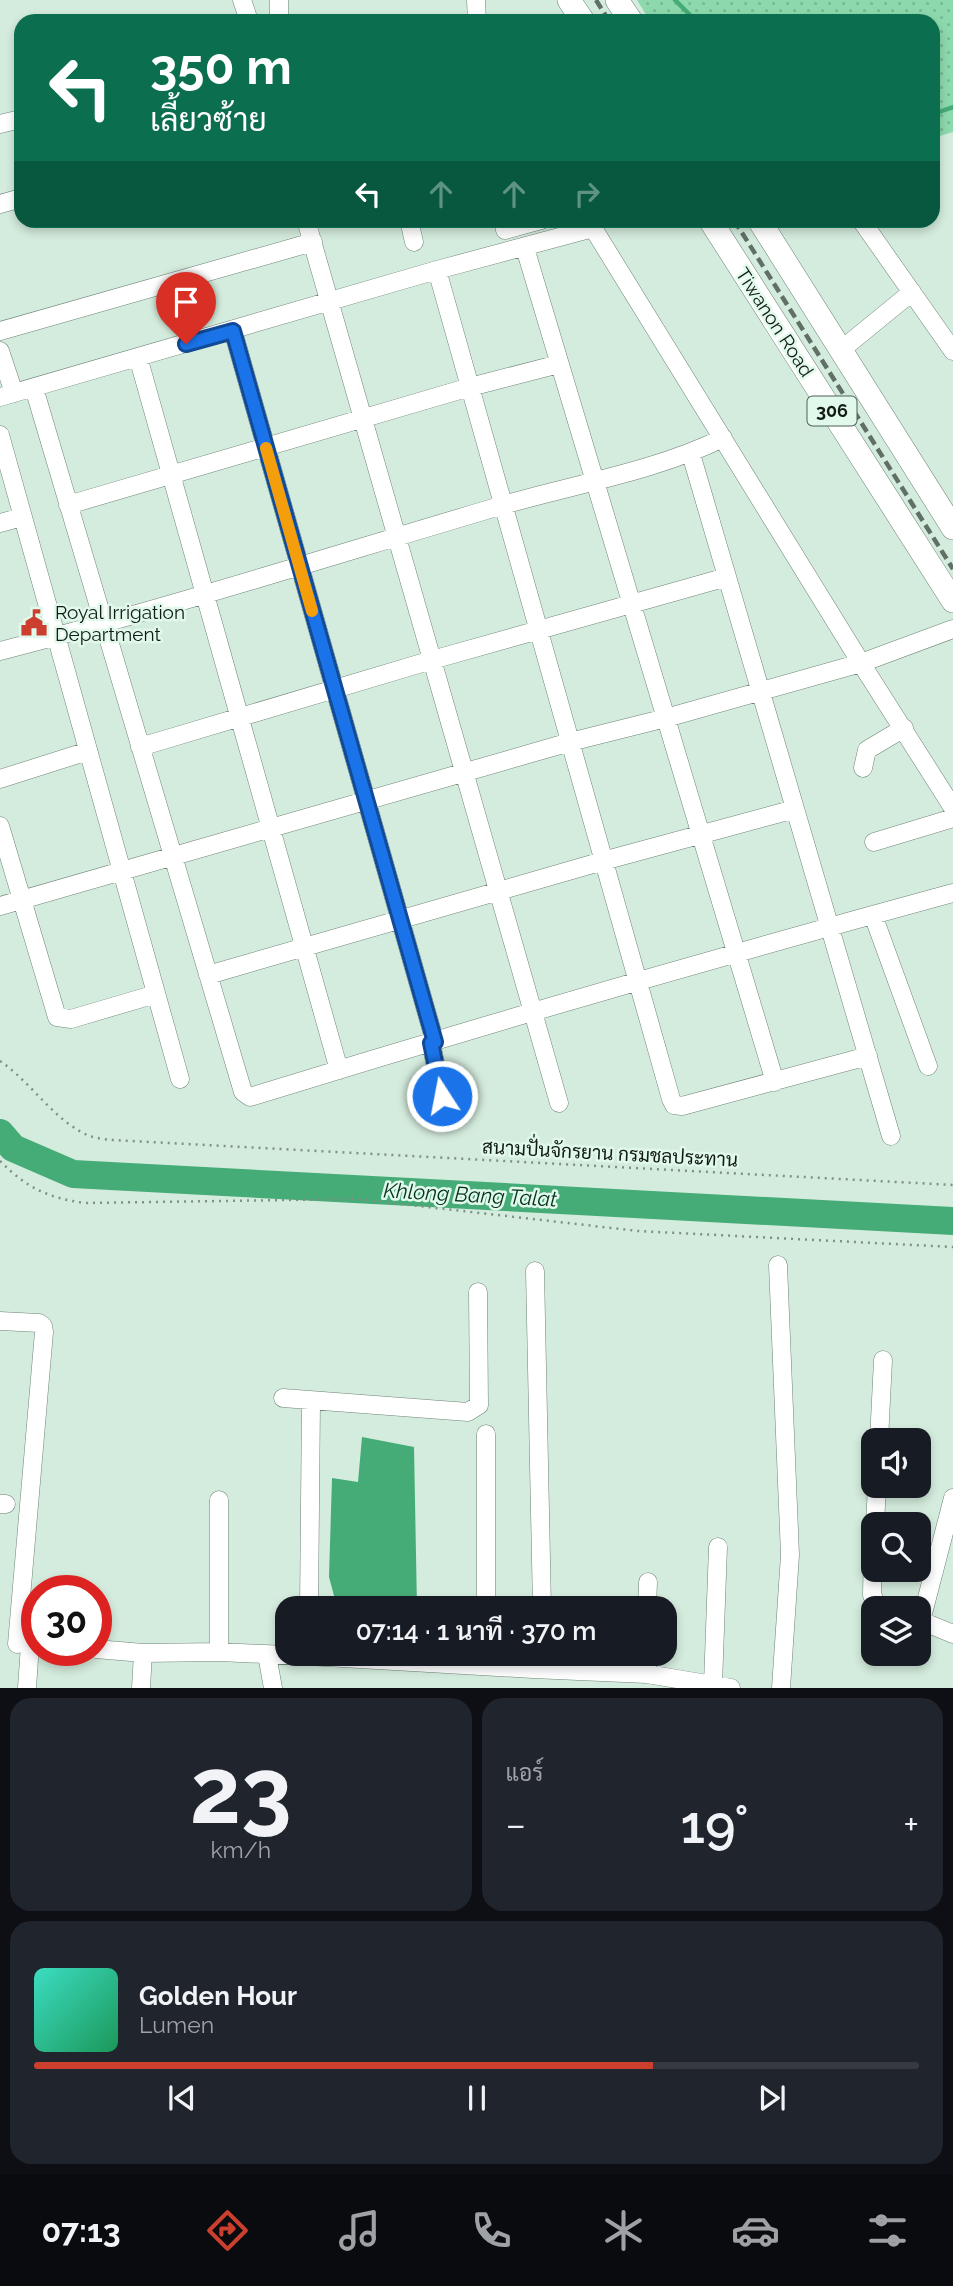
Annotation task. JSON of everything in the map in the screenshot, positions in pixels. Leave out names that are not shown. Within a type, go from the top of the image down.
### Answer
[{"type":"main road","name":"Tiwanon Road","points":[[715,228],[953,601]]},
{"type":"main road","name":"306","points":[[764,228],[953,528]]},
{"type":"street","points":[[309,228],[559,1102]]},
{"type":"street","points":[[411,228],[414,242]]},
{"type":"street","points":[[0,351],[7,395],[437,270],[593,228],[953,808]]},
{"type":"street","points":[[867,228],[953,351]]},
{"type":"street","points":[[0,331],[313,242]]},
{"type":"street","points":[[524,248],[775,1082]]},
{"type":"street","points":[[437,270],[671,1100],[674,1105],[682,1106],[868,1056]]},
{"type":"street","points":[[841,350],[912,292]]},
{"type":"street","points":[[233,331],[400,920],[433,1043],[442,1096]]},
{"type":"street","points":[[138,357],[339,1069]]},
{"type":"street","points":[[68,505],[470,387],[559,364]]},
{"type":"street","points":[[34,388],[245,1096],[250,1097],[637,981],[953,893]]},
{"type":"street","points":[[0,436],[180,1079]]},
{"type":"street","points":[[0,651],[299,567],[503,505],[691,454],[723,438]]},
{"type":"street","points":[[691,454],[891,1136]]},
{"type":"street","points":[[0,523],[22,517]]},
{"type":"street","points":[[140,747],[538,629],[727,577]]},
{"type":"street","points":[[0,906],[570,742],[861,663],[953,629]]},
{"type":"street","points":[[863,768],[867,750],[904,728]]},
{"type":"street","points":[[0,779],[88,751]]},
{"type":"street","points":[[208,975],[603,861],[795,809]]},
{"type":"street","points":[[874,842],[953,818]]},
{"type":"street","points":[[0,826],[57,1017],[71,1019],[156,994]]},
{"type":"street","points":[[873,915],[928,1066]]},
{"type":"street","points":[[778,1265],[790,1555],[781,1688]]},
{"type":"street","points":[[535,1271],[542,1596]]},
{"type":"street","points":[[283,1398],[468,1412],[475,1409],[479,1405],[478,1292]]},
{"type":"street","points":[[0,1321],[39,1323],[44,1332],[26,1575]]},
{"type":"street","points":[[880,1428],[883,1360]]},
{"type":"street","points":[[309,1596],[311,1402]]},
{"type":"street","points":[[486,1434],[486,1596]]},
{"type":"street","points":[[926,1596],[953,1498]]},
{"type":"street","points":[[219,1500],[219,1652]]},
{"type":"street","points":[[556,1666],[617,1680],[647,1674],[722,1686],[718,1547]]},
{"type":"street","points":[[648,1583],[648,1596]]},
{"type":"street","points":[[931,1625],[953,1634]]},
{"type":"street","points":[[112,1650],[275,1655]]},
{"type":"street","points":[[141,1688],[143,1653]]},
{"type":"street","points":[[267,1655],[273,1688]]},
{"type":"street","points":[[24,1666],[27,1688]]},
{"type":"street","points":[[647,1666],[647,1674]]},
{"type":"path","name":"สนามปั่นจักรยาน กรมชลประทาน","points":[[0,1061],[16,1072],[65,1121],[87,1135],[112,1140],[953,1185]]},
{"type":"path","points":[[0,1161],[23,1182],[42,1193],[58,1199],[85,1203],[357,1199],[638,1231],[953,1247]]},
{"type":"shaded area","points":[[637,0],[953,0],[953,132],[940,136],[940,14],[646,14]]},
{"type":"shaded area","points":[[362,1437],[414,1447],[417,1596],[334,1596],[329,1577],[332,1478],[358,1482]]},
{"type":"waterway","points":[[675,0],[689,14]]},
{"type":"waterway","points":[[940,112],[953,107]]},
{"type":"waterway","name":"Khlong Bang Talat","points":[[0,1133],[13,1148],[73,1174],[953,1221]]},
{"type":"railway","points":[[596,0],[605,14]]},
{"type":"railway","points":[[739,228],[953,569]]},
{"type":"slow traffic","points":[[266,448],[312,611]]},
{"type":"place","name":"Royal Irrigation Department","points":[[34,623]]},
{"type":"route","points":[[186,344],[233,331],[435,1042],[431,1043],[442,1096]]}]
